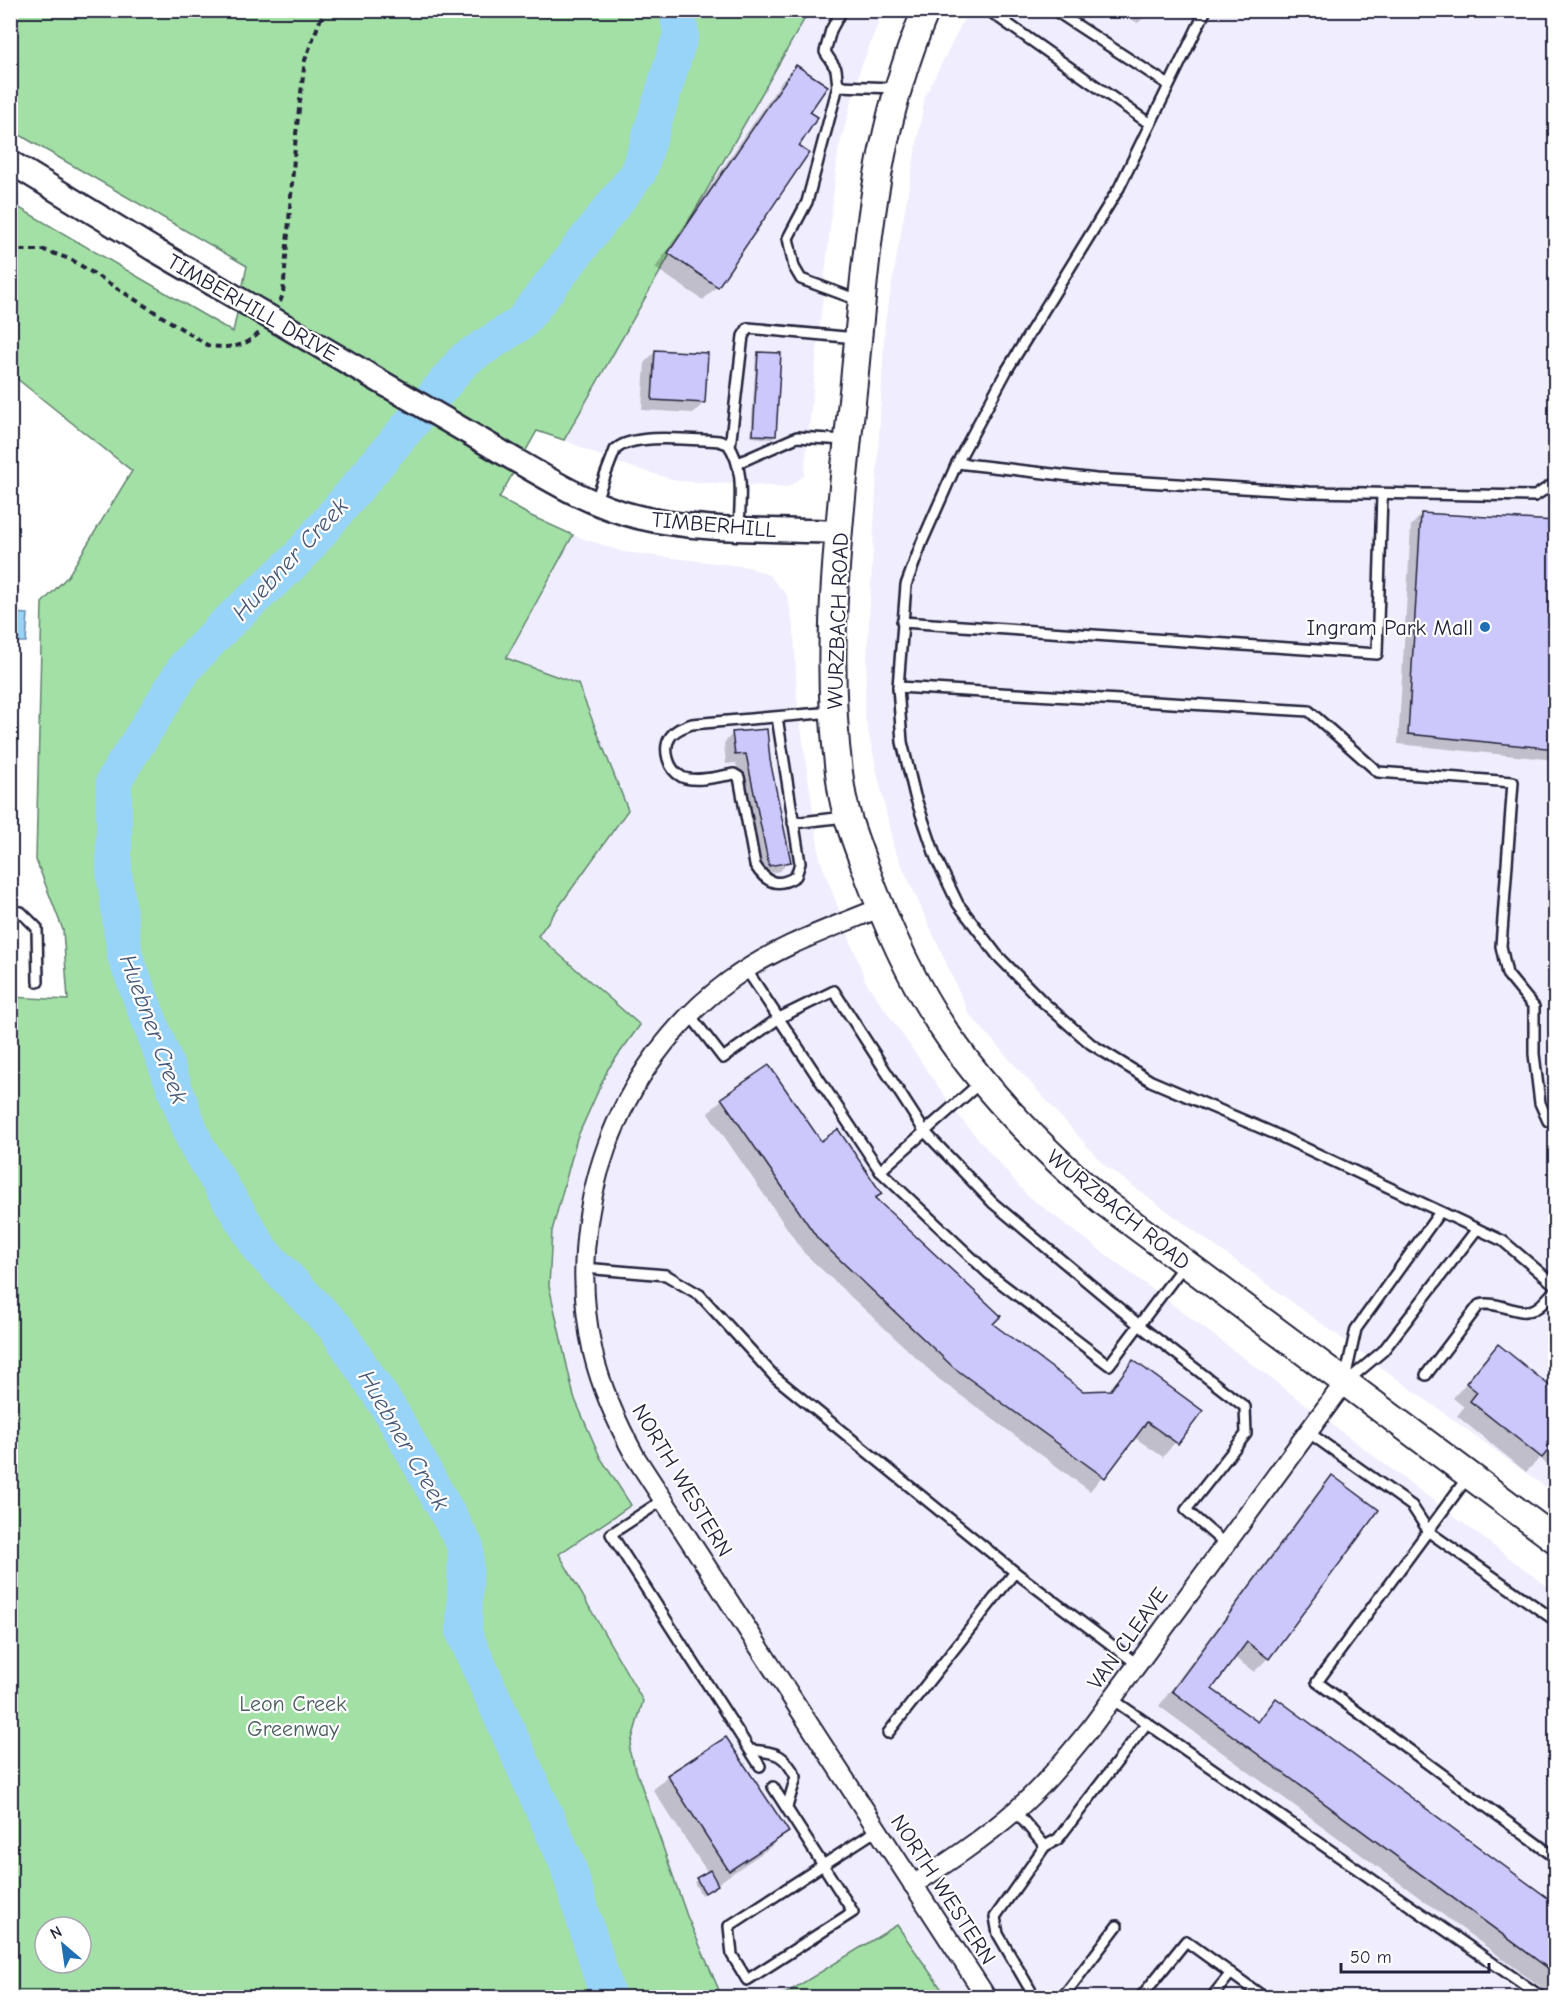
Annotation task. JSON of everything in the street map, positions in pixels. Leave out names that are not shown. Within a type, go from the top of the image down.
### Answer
[{"type":"main road","name":"WURZBACH ROAD","points":[[926,10],[896,88],[884,133],[871,209],[839,532],[832,654],[833,712],[841,791],[880,908],[896,944],[950,1040],[1049,1154],[1101,1200],[1556,1540]]},
{"type":"street","name":"TIMBERHILL DRIVE","points":[[10,162],[153,249],[498,450]]},
{"type":"street","name":"TIMBERHILL","points":[[498,450],[595,502],[647,519],[677,524],[839,532]]},
{"type":"street","name":"NORTH WESTERN","points":[[880,908],[793,943],[746,969],[690,1015],[650,1063],[613,1130],[600,1165],[591,1202],[584,1268],[587,1316],[604,1390],[627,1442],[987,1998]]},
{"type":"street","name":"VAN CLEAVE","points":[[913,1885],[972,1846],[1015,1811],[1055,1772],[1112,1699],[1344,1383]]},
{"type":"lane","points":[[842,10],[831,30],[825,52],[836,69],[838,87],[807,202],[788,238],[794,267],[801,279],[850,297]]},
{"type":"lane","points":[[988,10],[1150,124]]},
{"type":"lane","points":[[1054,10],[1169,85]]},
{"type":"lane","points":[[1206,10],[1119,188],[1035,321],[957,463],[922,542],[906,585],[902,622],[898,687],[902,742],[915,796],[936,858],[958,904],[997,955],[1043,1002],[1091,1044],[1151,1081],[1273,1133],[1503,1241],[1556,1287],[1535,1309],[1521,1311],[1491,1302],[1479,1305],[1426,1375]]},
{"type":"lane","points":[[838,87],[896,88]]},
{"type":"lane","points":[[730,447],[735,425],[743,336],[747,328],[858,339]]},
{"type":"lane","points":[[738,463],[797,437],[848,440]]},
{"type":"lane","points":[[595,502],[615,450],[621,443],[646,440],[719,441],[730,447],[738,463],[741,493],[739,527]]},
{"type":"lane","points":[[957,463],[1096,479],[1382,495],[1535,496],[1556,482]]},
{"type":"lane","points":[[902,622],[1377,654],[1382,495]]},
{"type":"lane","points":[[898,687],[1309,711],[1378,772],[1513,782],[1501,946],[1507,974],[1534,1006],[1534,1054],[1540,1102],[1548,1121],[1556,1122]]},
{"type":"lane","points":[[777,717],[800,863],[796,876],[785,884],[774,884],[762,877],[755,865],[739,777],[734,774],[695,779],[682,777],[670,765],[666,750],[670,736],[692,724],[833,712]]},
{"type":"lane","points":[[794,823],[848,817]]},
{"type":"lane","points":[[10,911],[21,912],[37,928],[38,982]]},
{"type":"lane","points":[[746,969],[880,1171],[989,1274],[1109,1365],[1185,1263]]},
{"type":"lane","points":[[690,1015],[723,1058],[778,1018],[834,991],[925,1132],[993,1203],[1139,1325],[1245,1407],[1246,1434],[1186,1510],[1225,1544]]},
{"type":"lane","points":[[880,1171],[983,1080]]},
{"type":"lane","points":[[1344,1383],[1356,1329],[1440,1212]]},
{"type":"lane","points":[[1344,1383],[1383,1351],[1477,1229]]},
{"type":"lane","points":[[584,1268],[666,1275],[700,1295],[775,1377],[1015,1572],[1137,1664]]},
{"type":"lane","points":[[1308,1432],[1412,1506],[1429,1532],[1556,1621]]},
{"type":"lane","points":[[1469,1476],[1317,1682],[1556,1858]]},
{"type":"lane","points":[[663,1500],[611,1534],[760,1766]]},
{"type":"lane","points":[[888,1733],[1015,1572]]},
{"type":"lane","points":[[1112,1699],[1543,1998]]},
{"type":"lane","points":[[1029,1996],[998,1934],[995,1917],[1045,1846],[1058,1839],[1147,1723]]},
{"type":"lane","points":[[750,1750],[778,1753],[789,1764],[796,1777],[787,1808]]},
{"type":"lane","points":[[773,1787],[823,1864],[853,1912],[747,1980],[732,1956],[729,1926],[823,1864],[877,1830]]},
{"type":"lane","points":[[1015,1811],[1045,1846]]},
{"type":"lane","points":[[1062,1998],[1117,1926]]},
{"type":"lane","points":[[1140,1998],[1186,1941],[1265,1998]]},
{"type":"lane","points":[[1211,1998],[1231,1973]]},
{"type":"path","points":[[279,303],[283,294],[296,134],[305,60],[324,10]]},
{"type":"path","points":[[10,250],[44,250],[72,260],[209,346],[229,348],[247,344],[260,332]]},
{"type":"shaded area","points":[[809,11],[883,11],[860,70],[838,152],[804,476],[788,487],[678,481],[614,462],[564,440]]},
{"type":"shaded area","points":[[968,11],[1555,11],[1555,1494],[1104,1165],[969,1014],[894,848],[864,713],[885,323],[925,96]]},
{"type":"shaded area","points":[[499,498],[573,535],[624,552],[749,567],[769,575],[787,595],[794,629],[797,699],[820,859],[866,982],[961,1119],[1027,1195],[1555,1592],[1555,1997],[722,1997],[443,1351]]},
{"type":"green space","name":"Leon Creek Greenway","points":[[14,10],[809,11],[564,440],[537,431],[499,498],[573,535],[506,658],[578,684],[628,810],[538,936],[640,1025],[608,1069],[577,1138],[552,1231],[549,1286],[574,1397],[600,1457],[631,1505],[559,1554],[643,1701],[629,1750],[687,1916],[722,1997],[11,1997],[10,997],[68,1000],[63,930],[36,860],[42,603],[68,576],[132,471],[11,374],[11,203],[233,332],[247,266],[11,130],[11,15]]},
{"type":"green space","points":[[897,1925],[947,1997],[780,1997]]},
{"type":"water","points":[[11,613],[28,614],[26,642],[11,642]]},
{"type":"building","points":[[796,65],[828,86],[810,112],[818,117],[799,146],[809,153],[718,287],[668,253]]},
{"type":"building","points":[[655,350],[708,353],[705,403],[652,400]]},
{"type":"building","points":[[758,352],[781,353],[776,436],[753,435]]},
{"type":"building","name":"Ingram Park Mall","points":[[1421,513],[1556,521],[1556,749],[1408,734]]},
{"type":"building","points":[[767,729],[770,760],[791,862],[769,866],[746,754],[735,755],[732,732]]},
{"type":"building","points":[[769,1065],[821,1141],[838,1129],[882,1194],[875,1198],[1001,1316],[993,1324],[1083,1391],[1111,1390],[1133,1360],[1203,1411],[1178,1444],[1147,1422],[1105,1478],[953,1367],[818,1239],[721,1098]]},
{"type":"building","points":[[1498,1344],[1556,1391],[1556,1441],[1542,1458],[1470,1401],[1477,1392],[1466,1383]]},
{"type":"building","points":[[1332,1475],[1379,1510],[1269,1659],[1247,1642],[1212,1689],[1258,1722],[1276,1698],[1556,1904],[1556,1974],[1172,1691]]},
{"type":"building","points":[[726,1737],[789,1832],[729,1871],[667,1775]]},
{"type":"building","points":[[710,1870],[718,1885],[705,1893],[696,1878]]},
{"type":"waterway","name":"Huebner Creek","points":[[608,1998],[567,1863],[464,1633],[466,1547],[393,1415],[336,1328],[263,1253],[196,1145],[125,956],[114,872],[114,780],[186,666],[224,626],[298,558],[464,360],[521,323],[639,172],[681,34],[677,10]]},
{"type":"place","name":"Ingram Park Mall","points":[[1485,627]]}]
